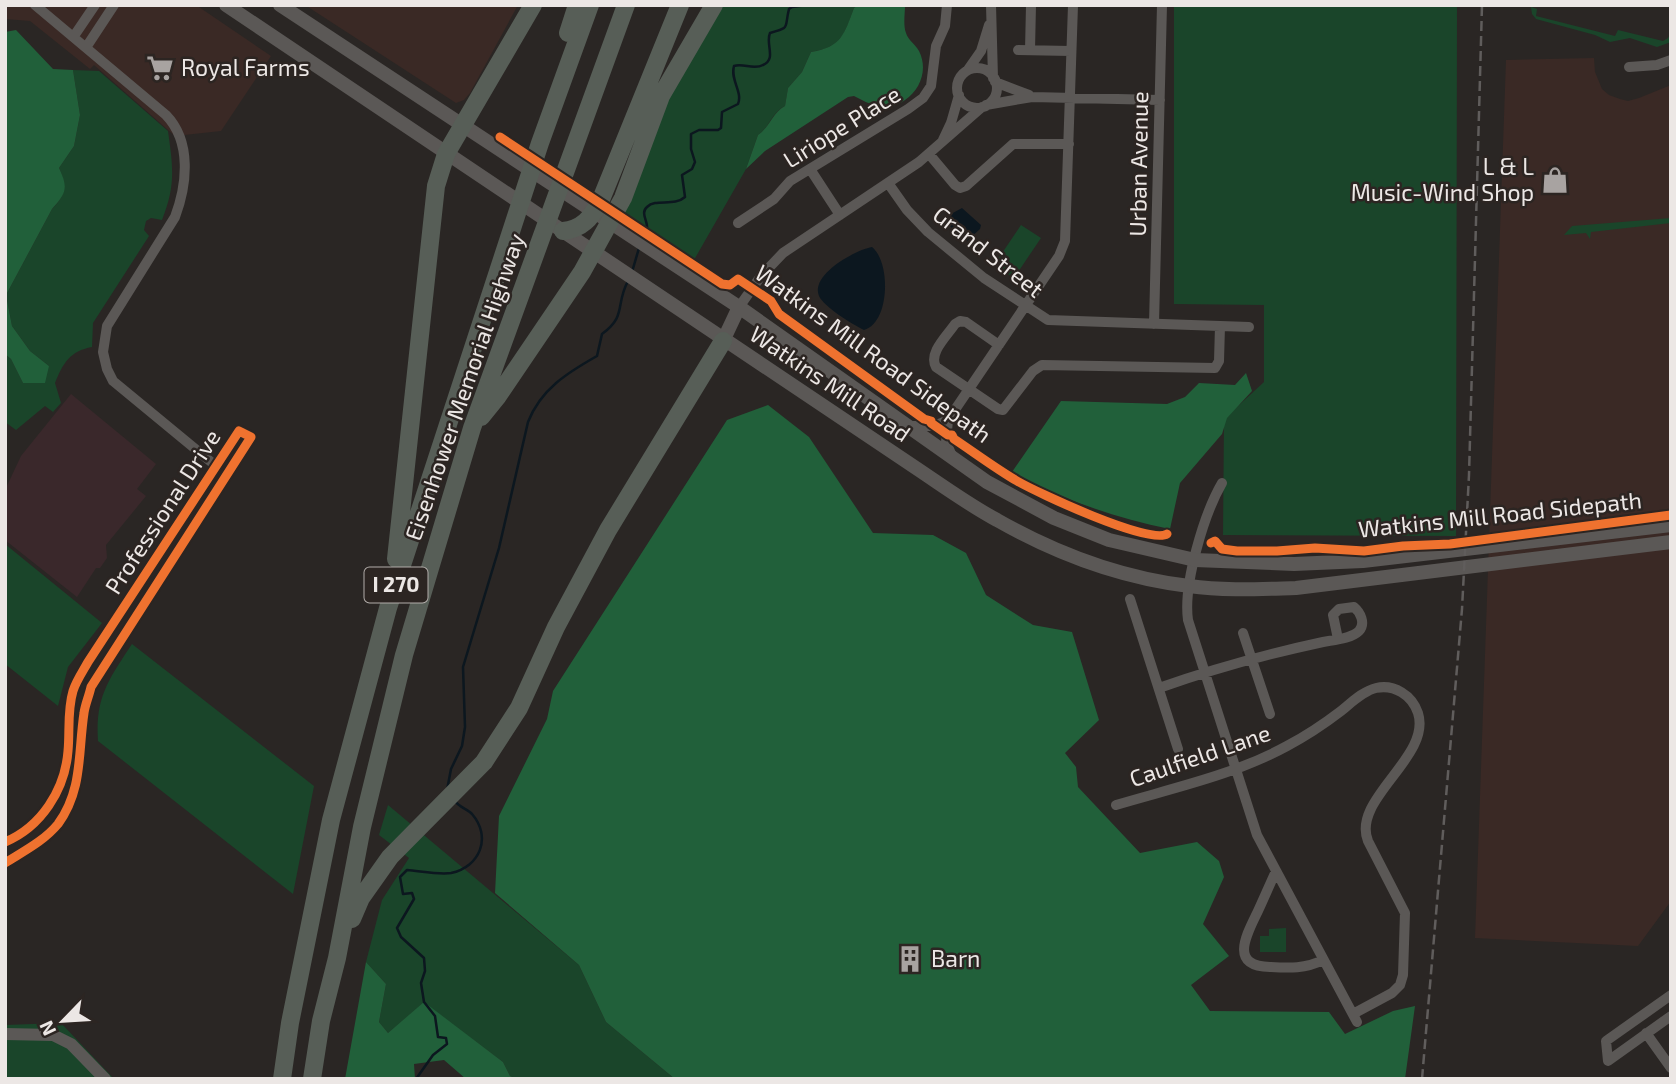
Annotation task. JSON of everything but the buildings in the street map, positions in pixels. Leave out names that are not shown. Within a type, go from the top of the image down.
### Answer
[{"type":"highway","points":[[388,608],[398,546],[436,186],[446,154],[462,124],[533,5]]},
{"type":"highway","name":"I 270","points":[[555,104],[556,70],[577,5]]},
{"type":"highway","name":"I 270","points":[[282,1079],[290,1023],[331,820],[388,608],[540,143],[590,5]]},
{"type":"highway","name":"Eisenhower Memorial Highway","points":[[312,1079],[321,1021],[337,958],[362,827],[404,655],[472,428],[626,5]]},
{"type":"highway","points":[[563,231],[574,230],[584,224],[597,208],[680,5]]},
{"type":"highway","points":[[472,428],[498,396],[582,272],[623,198],[661,96],[714,5]]},
{"type":"highway","points":[[337,958],[361,898],[390,857],[484,762],[519,708],[556,627],[608,530],[723,341]]},
{"type":"main road","name":"Watkins Mill Road","points":[[226,5],[723,341],[997,520],[1076,556],[1121,572],[1189,586],[1296,588],[1671,542]]},
{"type":"main road","name":"Watkins Mill Road","points":[[280,5],[497,147],[597,208],[953,460],[1020,502],[1081,529],[1126,545],[1195,560],[1294,564],[1363,561],[1671,525]]},
{"type":"main road","points":[[723,341],[739,307]]},
{"type":"street","points":[[35,5],[87,46],[175,124],[181,141],[184,170],[182,197],[175,217],[107,326],[103,340],[107,369],[113,381],[216,466]]},
{"type":"street","points":[[74,36],[95,5]]},
{"type":"street","points":[[87,46],[114,5]]},
{"type":"street","name":"Liriope Place","points":[[738,223],[745,212],[774,199],[786,184],[923,98],[933,80],[936,49],[945,26],[947,5]]},
{"type":"street","points":[[739,307],[761,276],[783,253],[929,154],[996,93],[990,5]]},
{"type":"street","points":[[1030,50],[1031,5]]},
{"type":"street","points":[[905,426],[934,426],[948,419],[1059,256],[1065,241],[1073,5]]},
{"type":"street","name":"Urban Avenue","points":[[1154,324],[1162,5]]},
{"type":"street","points":[[942,144],[959,95],[957,85],[981,51],[990,18]]},
{"type":"street","points":[[1018,50],[1072,51]]},
{"type":"street","points":[[1629,68],[1657,65],[1671,60]]},
{"type":"street","points":[[966,72],[981,69],[994,80],[1032,97]]},
{"type":"street","points":[[959,95],[970,107],[1032,97],[1160,100]]},
{"type":"street","points":[[929,154],[955,186],[960,188],[966,186],[1013,144],[1069,144]]},
{"type":"street","points":[[810,169],[840,215]]},
{"type":"street","name":"Grand Street","points":[[888,183],[920,225],[974,270],[1043,318],[1053,321],[1249,327]]},
{"type":"street","points":[[999,345],[966,322],[960,321],[955,324],[934,355],[933,362],[936,367],[1003,410],[1033,371],[1048,364],[1212,369],[1219,361],[1220,326]]},
{"type":"street","points":[[948,419],[946,442],[953,460]]},
{"type":"street","name":"Professional Drive","points":[[5,842],[15,838],[31,825],[50,805],[66,762],[69,714],[74,689],[88,662],[239,431],[251,438],[91,687],[84,713],[79,774],[69,804],[58,823],[46,836],[5,863]]},
{"type":"street","points":[[1222,483],[1212,501],[1195,560],[1189,586],[1188,620],[1257,835],[1323,960],[1304,968],[1263,967],[1250,963],[1245,956],[1245,940],[1276,871]]},
{"type":"street","points":[[1130,599],[1178,749]]},
{"type":"street","points":[[1243,633],[1270,714]]},
{"type":"street","points":[[1158,688],[1251,658],[1338,639]]},
{"type":"street","name":"Caulfield Lane","points":[[1116,805],[1236,769],[1299,740],[1372,689],[1393,688],[1406,695],[1416,707],[1420,723],[1416,738],[1370,812],[1364,828],[1405,914],[1402,980],[1392,993],[1355,1018],[1323,960]]},
{"type":"street","points":[[1671,995],[1606,1041],[1608,1061],[1671,1016]]},
{"type":"street","points":[[5,1034],[53,1035],[71,1044],[105,1079]]},
{"type":"street","points":[[1646,1034],[1671,1068]]},
{"type":"shaded area","points":[[5,5],[196,5],[271,56],[221,131],[175,136],[94,65],[90,69],[30,21],[5,19]]},
{"type":"shaded area","points":[[305,5],[518,5],[470,93],[464,100],[456,103]]},
{"type":"shaded area","points":[[1594,58],[1595,72],[1602,89],[1620,99],[1628,101],[1639,98],[1671,85],[1671,901],[1638,946],[1475,938],[1506,60]]},
{"type":"shaded area","points":[[962,208],[981,225],[967,241],[944,221]]},
{"type":"shaded area","points":[[872,247],[882,265],[885,292],[879,316],[873,325],[864,330],[826,305],[819,296],[818,288],[827,272],[845,258]]},
{"type":"shaded area","points":[[71,394],[156,464],[137,489],[146,496],[106,545],[107,558],[100,568],[96,568],[77,597],[5,540],[5,490],[21,456]]},
{"type":"green space","points":[[720,5],[858,5],[836,43],[811,52],[802,72],[788,88],[785,106],[758,135],[746,169],[694,260],[622,213],[663,105]]},
{"type":"green space","points":[[858,5],[905,5],[906,33],[919,51],[923,65],[923,72],[915,90],[898,104],[885,107],[873,105],[854,96],[848,97],[765,151],[746,169],[758,135],[785,106],[788,88],[802,72],[811,52],[836,43]]},
{"type":"green space","points":[[1174,5],[1457,5],[1456,536],[1223,535],[1224,419],[1264,382],[1264,305],[1174,304]]},
{"type":"green space","points":[[1531,7],[1537,9],[1536,16],[1615,36],[1618,30],[1663,41],[1671,33],[1671,42],[1657,47],[1630,38],[1610,42],[1595,35],[1536,19]]},
{"type":"green space","points":[[16,30],[53,69],[73,70],[80,115],[74,146],[59,168],[65,185],[61,199],[52,209],[6,295],[12,326],[30,351],[49,366],[45,383],[23,383],[11,359],[5,354],[5,32]]},
{"type":"green space","points":[[73,70],[99,71],[168,131],[171,186],[162,220],[151,218],[146,221],[144,230],[149,236],[93,323],[92,347],[73,355],[61,370],[55,383],[61,403],[53,412],[45,406],[16,430],[5,422],[5,354],[11,359],[23,383],[49,366],[30,351],[12,326],[6,295],[62,194],[64,185],[59,168],[74,146],[80,115]]},
{"type":"green space","points":[[1671,218],[1671,223],[1591,232],[1590,239],[1586,233],[1564,235],[1572,226]]},
{"type":"green space","points":[[1021,225],[1041,238],[1014,278],[994,265]]},
{"type":"green space","points":[[1246,373],[1252,391],[1227,418],[1222,434],[1180,483],[1170,529],[1089,506],[1012,472],[1061,401],[1167,404],[1185,397],[1199,383],[1235,385]]},
{"type":"green space","points":[[768,405],[809,437],[873,533],[933,535],[966,553],[986,595],[1033,625],[1072,632],[1099,720],[1065,753],[1076,767],[1078,787],[1140,853],[1197,842],[1219,861],[1224,877],[1203,924],[1229,956],[1191,985],[1210,1011],[1329,1012],[1345,1034],[1393,1011],[1415,1006],[1405,1079],[675,1079],[606,1022],[579,965],[495,893],[499,816],[547,719],[553,691],[727,420]]},
{"type":"green space","points":[[5,544],[102,623],[68,667],[58,706],[5,664]]},
{"type":"green space","points":[[132,644],[314,786],[293,894],[98,741],[101,700]]},
{"type":"green space","points":[[388,805],[579,965],[606,1022],[675,1079],[517,1079],[510,1076],[503,1062],[424,1003],[388,1033],[379,1022],[386,984],[366,962],[382,900],[409,858],[379,835]]},
{"type":"green space","points":[[1286,928],[1286,952],[1260,952],[1260,936],[1269,936],[1269,929]]},
{"type":"green space","points":[[366,962],[386,984],[379,1022],[388,1033],[424,1002],[503,1062],[510,1076],[517,1079],[466,1079],[444,1060],[414,1064],[415,1079],[345,1079]]},
{"type":"green space","points":[[61,1023],[114,1079],[5,1079],[5,1025]]},
{"type":"waterway","points":[[643,239],[647,229],[644,214],[647,207],[655,203],[676,202],[685,197],[682,175],[692,169],[695,162],[691,149],[691,134],[699,130],[718,130],[721,128],[722,112],[738,104],[734,66],[756,67],[767,62],[770,55],[770,33],[786,26],[789,9],[807,5]]},
{"type":"waterway","points":[[632,272],[639,248]]},
{"type":"waterway","points":[[447,790],[451,769],[462,746],[465,727],[463,667],[499,548],[528,422],[540,400],[556,383],[597,356],[602,334],[618,316],[628,281]]},
{"type":"waterway","points":[[416,1079],[433,1055],[447,1044],[446,1038],[438,1037],[435,1016],[424,1002],[421,983],[425,971],[424,958],[401,937],[397,928],[414,899],[412,893],[403,894],[400,877],[407,870],[451,873],[461,870],[476,858],[482,841],[478,823],[472,814],[455,801]]},
{"type":"railway","points":[[1422,1079],[1462,609],[1469,475],[1482,5]]},
{"type":"cycle path","name":"Watkins Mill Road Sidepath","points":[[500,137],[722,284],[730,285],[738,279],[771,301],[779,314],[924,419],[931,421],[1017,481],[1117,525],[1139,532],[1167,534]]},
{"type":"cycle path","points":[[5,842],[30,827],[40,817],[49,806],[62,780],[68,751],[71,698],[88,662],[239,431],[251,437],[91,687],[84,713],[76,784],[66,811],[46,836],[5,863]]},
{"type":"cycle path","name":"Watkins Mill Road Sidepath","points":[[1211,543],[1215,541],[1222,549],[1237,551],[1315,548],[1364,551],[1450,544],[1671,515]]},
{"type":"place","name":"Royal Farms","points":[[160,68]]},
{"type":"place","name":"L & L Music-Wind Shop","points":[[1555,180]]},
{"type":"place","name":"Barn","points":[[910,959]]}]
